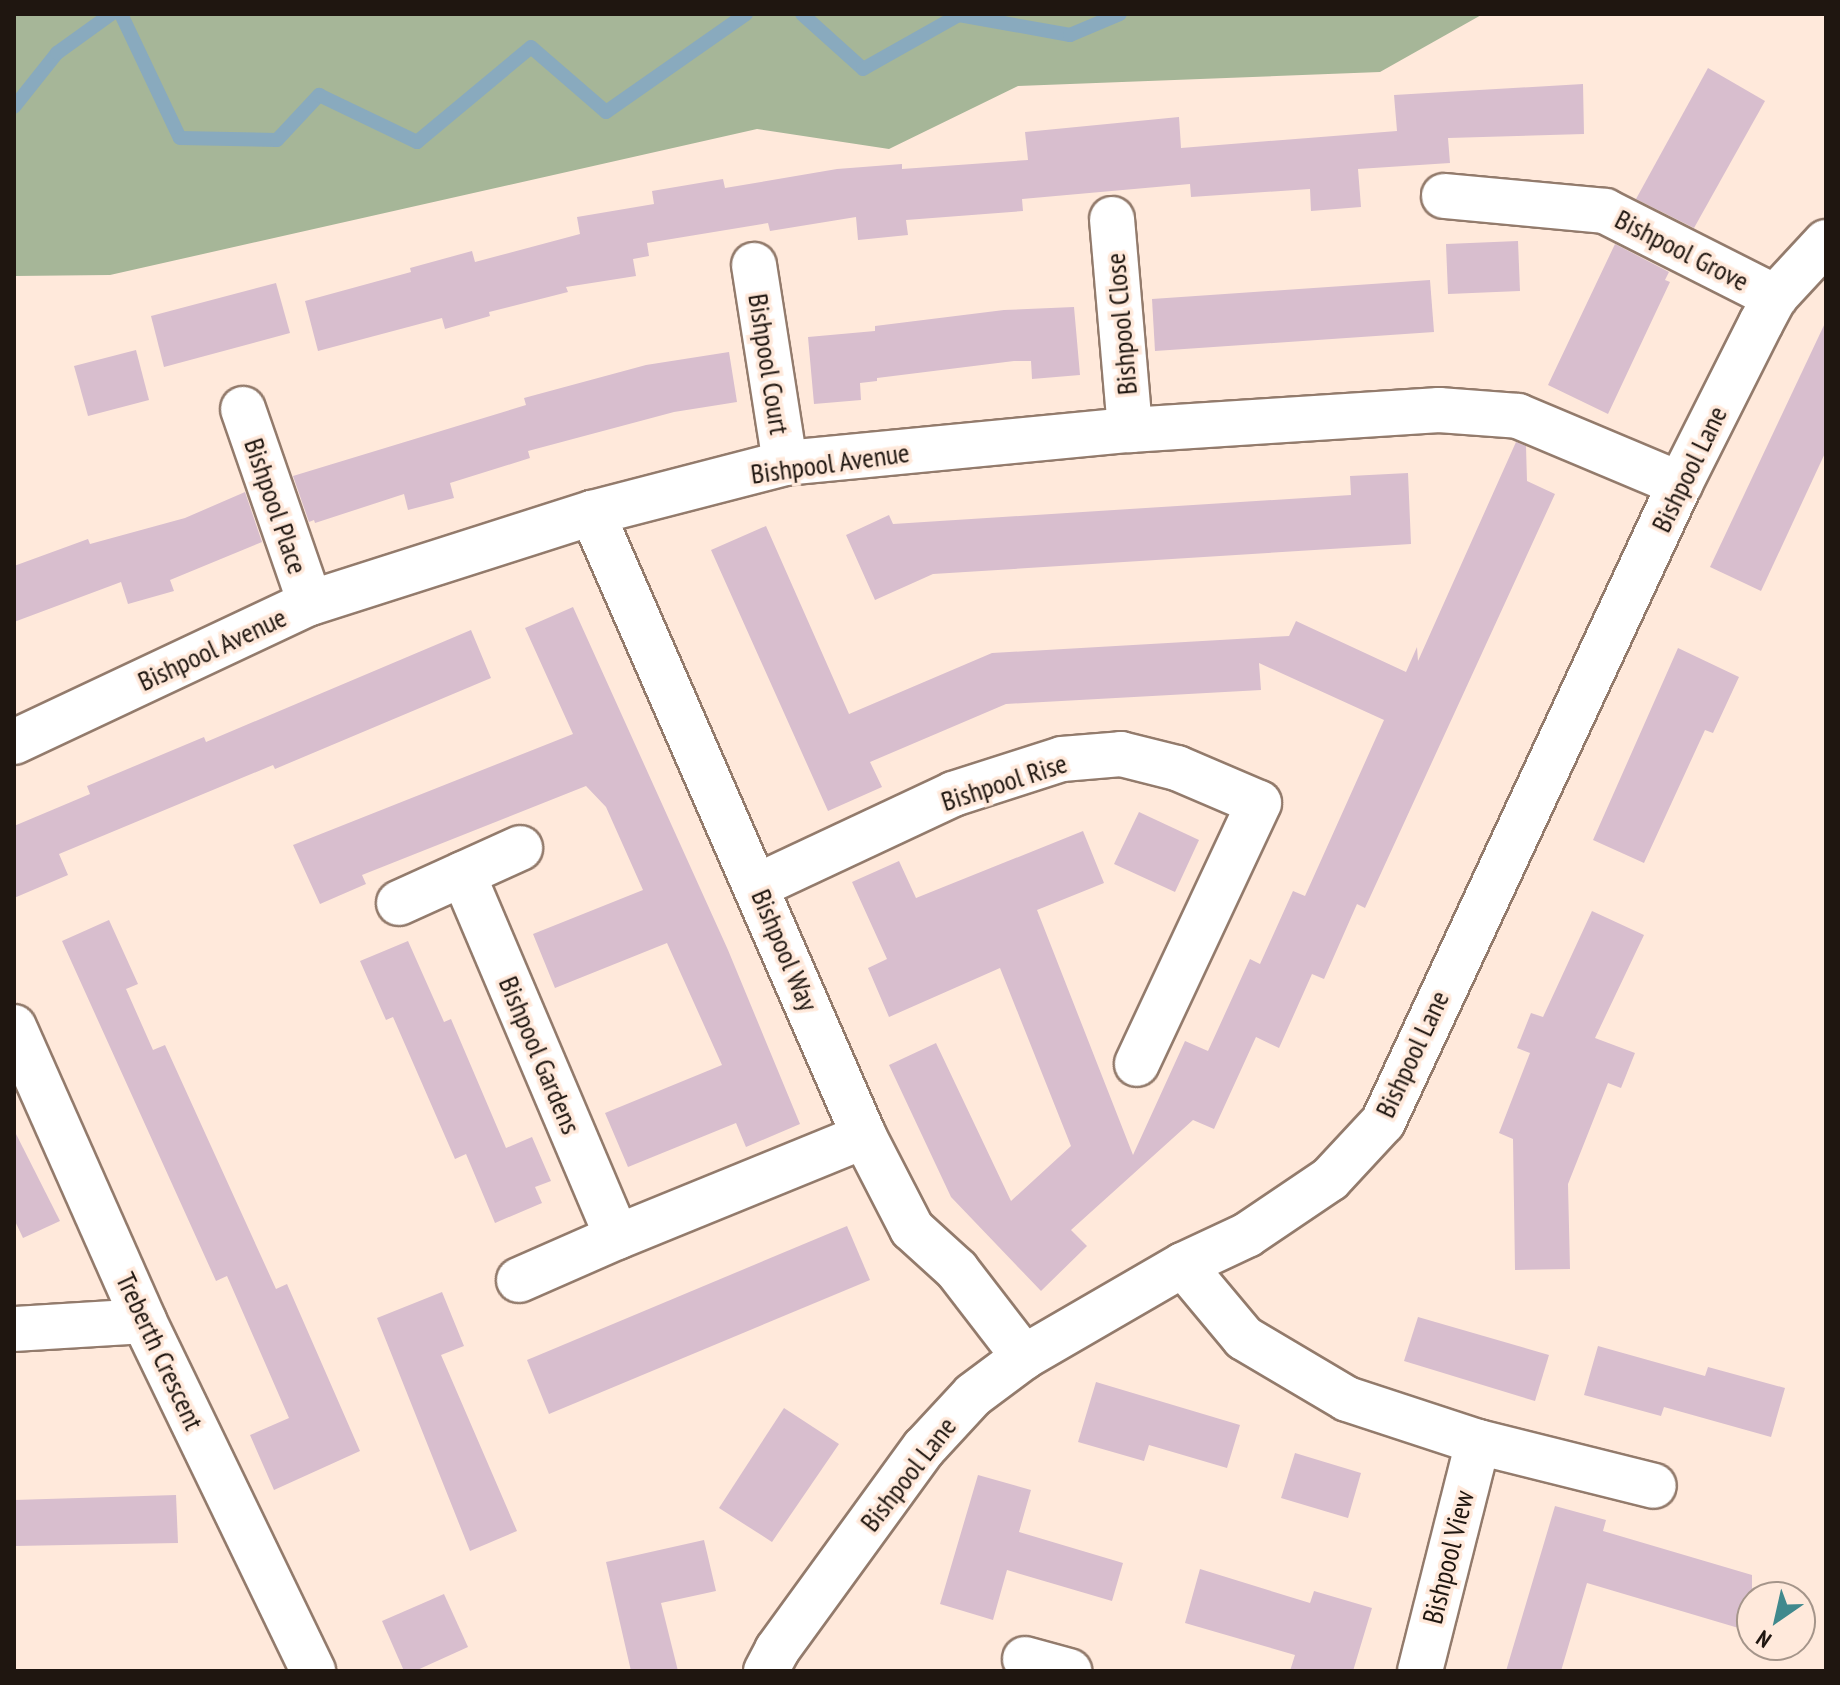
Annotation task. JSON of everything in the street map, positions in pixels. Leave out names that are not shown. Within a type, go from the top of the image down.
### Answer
[{"type":"street","name":"Bishpool Grove","points":[[1444,196],[1605,211],[1775,297]]},
{"type":"street","name":"Bishpool Close","points":[[1112,219],[1130,430]]},
{"type":"street","name":"Bishpool Lane","points":[[766,1671],[777,1650],[924,1448],[973,1395],[1024,1357],[1183,1265],[1247,1235],[1330,1179],[1383,1122],[1680,484],[1775,297],[1826,242]]},
{"type":"street","name":"Bishpool Court","points":[[754,265],[785,463]]},
{"type":"street","name":"Bishpool Place","points":[[243,409],[310,603]]},
{"type":"street","name":"Bishpool Avenue","points":[[14,742],[310,603],[592,513],[785,463],[1130,430],[1439,410],[1518,416],[1680,484]]},
{"type":"street","name":"Bishpool Way","points":[[592,513],[864,1136],[912,1229],[957,1270],[1024,1357]]},
{"type":"street","name":"Bishpool Rise","points":[[757,886],[953,794],[1062,759],[1121,754],[1177,768],[1259,803],[1137,1064]]},
{"type":"street","points":[[399,903],[520,848]]},
{"type":"street","name":"Bishpool Gardens","points":[[463,874],[617,1237]]},
{"type":"street","name":"Treberth Crescent","points":[[14,1027],[144,1321],[313,1671]]},
{"type":"street","points":[[519,1280],[864,1136]]},
{"type":"street","points":[[1183,1265],[1244,1338],[1347,1399],[1478,1442],[1654,1486]]},
{"type":"street","points":[[14,1329],[144,1321]]},
{"type":"street","name":"Bishpool View","points":[[1420,1671],[1478,1442]]},
{"type":"street","points":[[1025,1659],[1069,1671]]},
{"type":"green space","points":[[14,14],[1483,14],[1380,72],[1018,86],[889,149],[757,129],[110,275],[14,276]]},
{"type":"building","points":[[1708,68],[1765,101],[1694,228],[1636,199]]},
{"type":"building","points":[[1583,84],[1584,134],[1448,138],[1450,163],[1358,169],[1361,207],[1311,211],[1310,189],[1191,197],[1190,184],[1022,199],[1023,211],[906,220],[908,235],[858,240],[856,217],[770,231],[768,223],[647,243],[649,256],[633,259],[636,276],[566,287],[568,292],[489,312],[490,316],[445,329],[442,318],[318,351],[305,301],[411,272],[410,268],[472,251],[475,262],[580,234],[577,217],[654,204],[652,191],[723,179],[725,188],[837,169],[902,164],[902,169],[1028,160],[1025,132],[1179,117],[1181,148],[1397,131],[1394,95]]},
{"type":"building","points":[[1518,241],[1520,291],[1448,294],[1446,244]]},
{"type":"building","points":[[1615,244],[1669,272],[1665,280],[1670,282],[1608,414],[1548,385]]},
{"type":"building","points":[[1430,280],[1434,332],[1155,351],[1152,299]]},
{"type":"building","points":[[276,283],[290,333],[164,367],[151,316]]},
{"type":"building","points":[[1074,307],[1080,375],[1032,379],[1031,361],[1014,361],[877,378],[877,381],[860,383],[861,400],[814,404],[808,337],[875,331],[875,326],[1004,310]]},
{"type":"building","points":[[1826,321],[1826,451],[1761,591],[1710,567]]},
{"type":"building","points":[[136,350],[149,400],[88,416],[74,366]]},
{"type":"building","points":[[729,352],[737,402],[674,412],[528,451],[530,458],[450,483],[454,498],[408,510],[404,494],[315,523],[314,520],[309,522],[293,476],[526,405],[524,398],[646,365]]},
{"type":"building","points":[[1516,442],[1526,446],[1527,481],[1555,494],[1365,908],[1357,904],[1324,979],[1312,974],[1279,1048],[1256,1037],[1214,1129],[1193,1120],[1071,1230],[1087,1246],[1041,1291],[951,1197],[889,1065],[936,1043],[1011,1201],[1071,1146],[1000,968],[889,1017],[868,968],[887,959],[852,882],[899,861],[916,898],[1083,831],[1104,883],[1037,910],[1133,1155],[1185,1041],[1208,1051],[1250,959],[1260,964],[1293,891],[1305,896],[1384,720],[1259,663],[1261,690],[1006,704],[870,762],[882,787],[828,811],[711,550],[766,526],[849,714],[992,653],[1289,636],[1296,621],[1406,672],[1417,647],[1418,661]]},
{"type":"building","points":[[1408,473],[1411,544],[933,574],[875,600],[846,535],[889,515],[893,524],[1351,495],[1350,476]]},
{"type":"building","points":[[245,492],[262,542],[170,580],[174,591],[128,604],[121,582],[14,622],[14,566],[88,539],[90,544],[185,518]]},
{"type":"building","points":[[573,607],[728,950],[800,1124],[746,1147],[736,1123],[628,1167],[605,1113],[722,1065],[667,943],[555,988],[533,934],[643,890],[606,807],[586,786],[362,875],[366,884],[320,904],[293,845],[573,734],[525,628]]},
{"type":"building","points":[[471,630],[491,678],[275,769],[273,765],[59,854],[68,875],[14,898],[14,826],[90,794],[87,786],[204,737],[206,742]]},
{"type":"building","points":[[1678,648],[1739,677],[1713,733],[1705,730],[1644,863],[1593,840]]},
{"type":"building","points":[[1139,812],[1199,840],[1175,892],[1114,864]]},
{"type":"building","points":[[1592,911],[1644,935],[1595,1038],[1635,1053],[1621,1088],[1608,1083],[1568,1184],[1570,1269],[1515,1270],[1513,1139],[1499,1133],[1530,1053],[1517,1048],[1531,1013],[1543,1017]]},
{"type":"building","points":[[109,920],[138,984],[126,989],[153,1050],[165,1045],[276,1289],[287,1284],[360,1451],[274,1490],[250,1435],[289,1418],[227,1276],[216,1281],[62,941]]},
{"type":"building","points":[[408,941],[444,1022],[451,1019],[506,1148],[532,1137],[551,1181],[535,1187],[542,1203],[495,1223],[466,1154],[455,1159],[393,1017],[386,1020],[360,961]]},
{"type":"building","points":[[14,1130],[60,1221],[23,1238],[14,1219]]},
{"type":"building","points":[[847,1226],[870,1280],[549,1414],[527,1360]]},
{"type":"building","points":[[442,1292],[464,1346],[441,1355],[517,1531],[470,1551],[377,1318]]},
{"type":"building","points":[[1418,1317],[1549,1355],[1535,1401],[1404,1361]]},
{"type":"building","points":[[1598,1346],[1705,1376],[1708,1367],[1785,1388],[1771,1437],[1664,1407],[1661,1416],[1584,1395]]},
{"type":"building","points":[[1096,1382],[1240,1425],[1227,1468],[1149,1445],[1144,1461],[1078,1442]]},
{"type":"building","points":[[784,1408],[839,1444],[772,1542],[719,1508]]},
{"type":"building","points":[[1295,1453],[1361,1473],[1348,1518],[1281,1498]]},
{"type":"building","points":[[978,1475],[1031,1490],[1019,1532],[1123,1563],[1112,1601],[1007,1570],[993,1620],[940,1604]]},
{"type":"building","points":[[176,1495],[178,1543],[14,1546],[14,1500]]},
{"type":"building","points":[[1555,1506],[1606,1520],[1603,1531],[1752,1575],[1752,1581],[1736,1581],[1736,1627],[1587,1583],[1561,1671],[1506,1671]]},
{"type":"building","points":[[704,1540],[716,1591],[661,1603],[678,1671],[631,1671],[606,1562]]},
{"type":"building","points":[[1200,1569],[1310,1603],[1314,1591],[1372,1608],[1353,1671],[1290,1671],[1295,1655],[1185,1623]]},
{"type":"building","points":[[444,1594],[468,1647],[415,1671],[404,1671],[382,1621]]},
{"type":"waterway","points":[[14,107],[57,53],[111,14]]},
{"type":"waterway","points":[[121,14],[180,138],[277,140],[319,95],[417,142],[531,47],[606,112],[746,14]]},
{"type":"waterway","points":[[802,14],[863,69],[959,15],[1070,35],[1120,14]]}]
